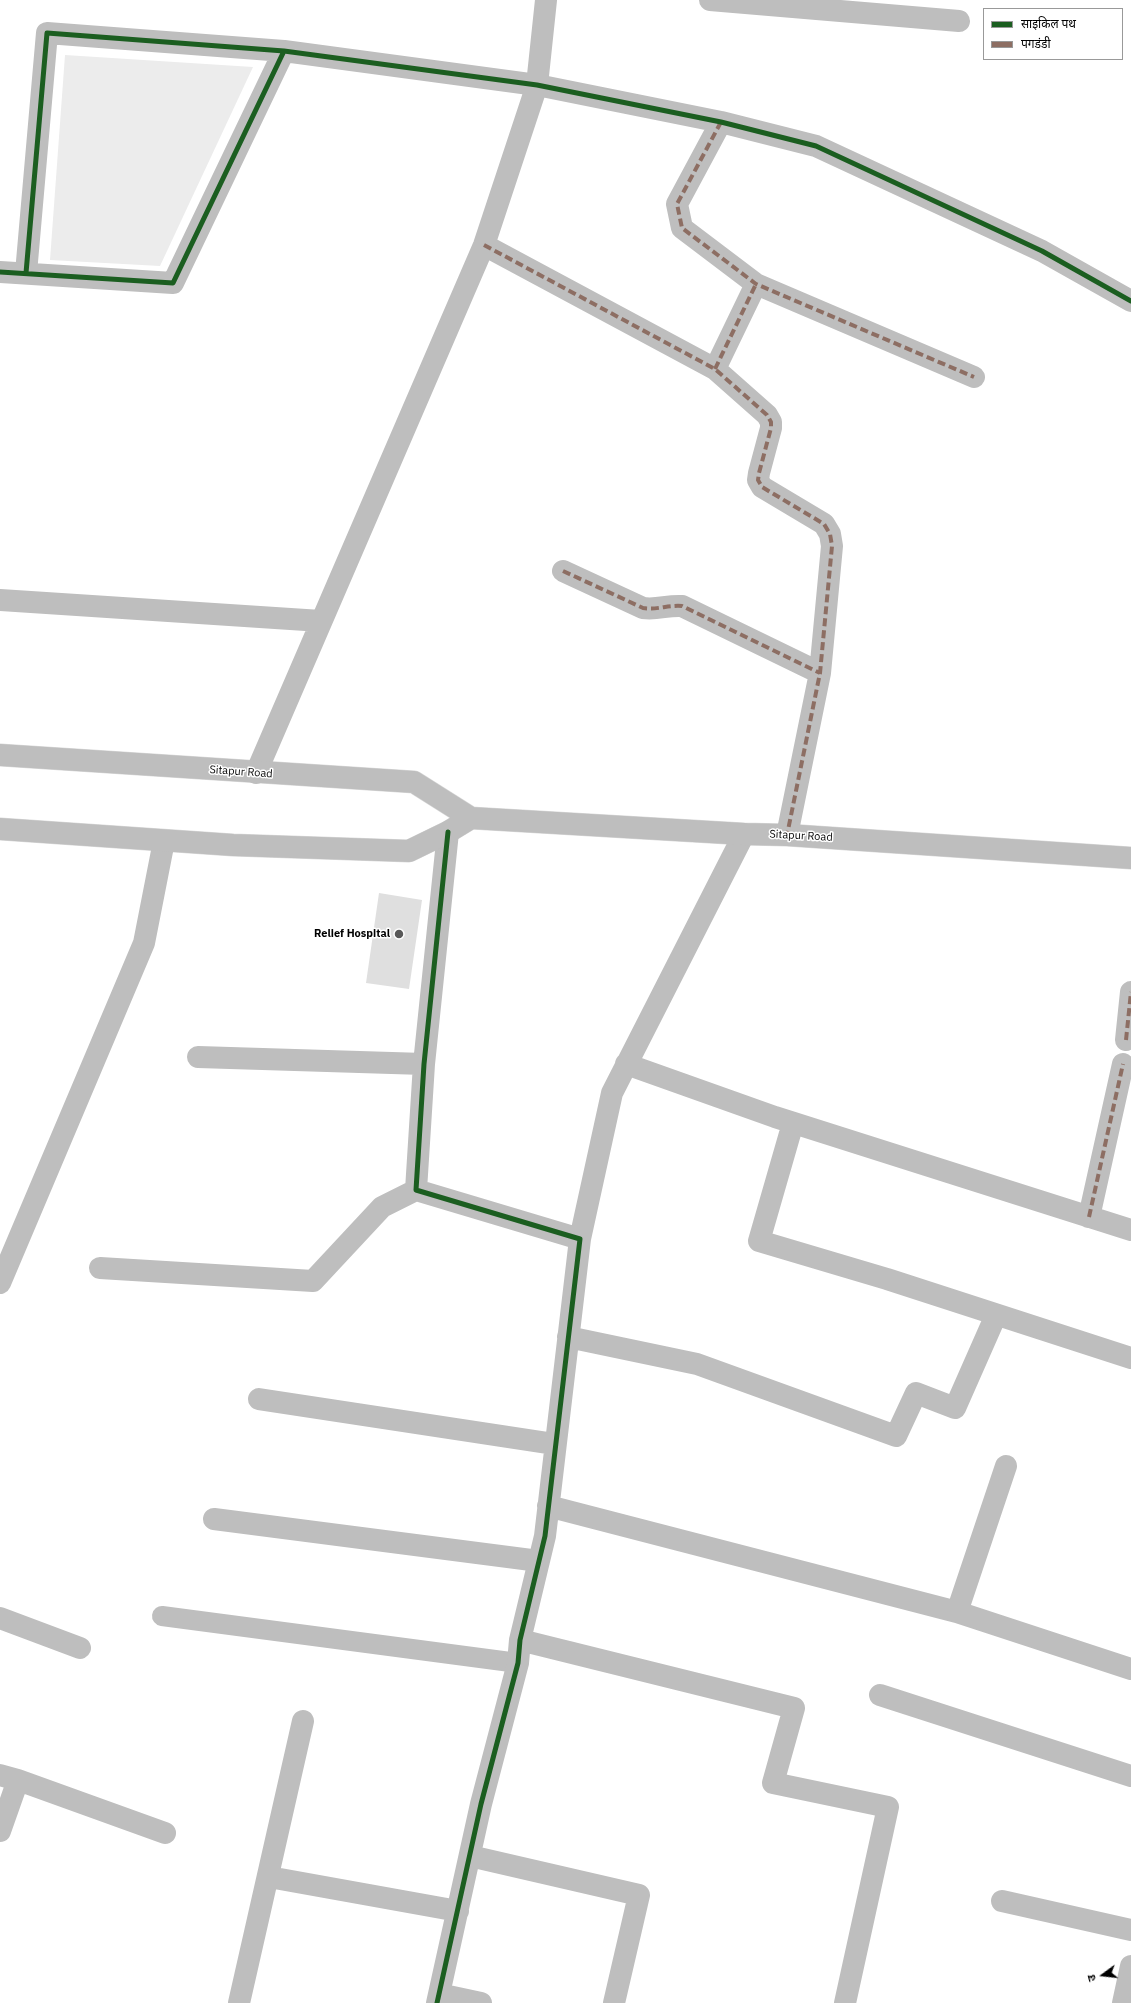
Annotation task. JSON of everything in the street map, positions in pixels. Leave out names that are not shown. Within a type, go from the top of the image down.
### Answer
[{"type":"street","points":[[256,773],[484,245],[537,85],[546,0]]},
{"type":"street","points":[[710,0],[959,20]]},
{"type":"street","points":[[26,273],[47,33],[284,51],[537,85],[721,122],[816,146],[1042,251],[1131,302]]},
{"type":"street","points":[[0,272],[173,283],[284,51]]},
{"type":"street","points":[[721,122],[677,204],[678,217],[682,228],[756,284],[974,377]]},
{"type":"street","points":[[484,245],[715,369],[767,415],[771,422],[771,428],[759,472],[758,480],[762,487],[824,524],[830,534],[832,546],[820,673],[787,835]]},
{"type":"street","points":[[715,369],[756,284]]},
{"type":"street","points":[[563,571],[643,608],[656,610],[672,606],[682,606],[820,673]]},
{"type":"street","points":[[0,600],[321,621]]},
{"type":"street","name":"Sitapur Road","points":[[0,755],[256,773],[414,782],[471,818],[744,834],[787,835],[1131,858]]},
{"type":"street","points":[[0,829],[233,846],[409,850],[448,832],[471,818]]},
{"type":"street","points":[[416,1190],[424,1064],[448,832]]},
{"type":"street","points":[[481,2003],[438,1998],[481,1804],[518,1663],[520,1640],[545,1536],[580,1239],[612,1093],[744,834]]},
{"type":"street","points":[[0,1283],[144,943],[164,841]]},
{"type":"street","points":[[1126,1040],[1131,992]]},
{"type":"street","points":[[198,1057],[424,1064]]},
{"type":"street","points":[[626,1064],[793,1123],[1131,1230]]},
{"type":"street","points":[[1089,1217],[1123,1064]]},
{"type":"street","points":[[793,1123],[759,1241],[1131,1358]]},
{"type":"street","points":[[100,1268],[313,1281],[382,1207],[416,1190],[580,1239]]},
{"type":"street","points":[[568,1337],[697,1364],[896,1436],[916,1393],[955,1408],[996,1315]]},
{"type":"street","points":[[259,1399],[555,1444]]},
{"type":"street","points":[[956,1612],[1006,1466]]},
{"type":"street","points":[[548,1506],[956,1612],[1131,1669]]},
{"type":"street","points":[[214,1519],[539,1560]]},
{"type":"street","points":[[0,1618],[80,1648]]},
{"type":"street","points":[[520,1640],[794,1708],[773,1782],[888,1807],[845,2003]]},
{"type":"street","points":[[880,1695],[1131,1776]]},
{"type":"street","points":[[239,2003],[269,1877],[303,1721]]},
{"type":"street","points":[[0,1831],[9,1778],[165,1832]]},
{"type":"street","points":[[470,1856],[639,1895],[614,2003]]},
{"type":"street","points":[[269,1877],[458,1911]]},
{"type":"street","points":[[1002,1900],[1131,1930]]},
{"type":"street","points":[[1124,2003],[1131,1966]]},
{"type":"lane","points":[[162,1616],[518,1663]]},
{"type":"shaded area","points":[[65,55],[253,67],[160,266],[50,260]]},
{"type":"building","points":[[379,893],[422,900],[409,989],[366,983]]},
{"type":"marked path","points":[[721,122],[677,204],[682,228],[756,284],[974,377]]},
{"type":"marked path","points":[[484,245],[715,369],[767,415],[771,422],[771,428],[758,480],[762,487],[824,524],[830,534],[832,546],[820,673],[787,835]]},
{"type":"marked path","points":[[715,369],[756,284]]},
{"type":"marked path","points":[[563,571],[643,608],[682,606],[820,673]]},
{"type":"marked path","points":[[1126,1040],[1131,992]]},
{"type":"marked path","points":[[1089,1217],[1123,1064]]},
{"type":"cycle path","points":[[0,272],[173,283],[284,51],[47,33],[26,273]]},
{"type":"cycle path","points":[[284,51],[537,85],[721,122],[816,146],[1042,251],[1131,301]]},
{"type":"cycle path","points":[[437,2003],[481,1804],[518,1663],[520,1640],[545,1536],[580,1239],[416,1190],[424,1064],[448,832]]},
{"type":"place","name":"Relief Hospital","points":[[399,934]]}]
